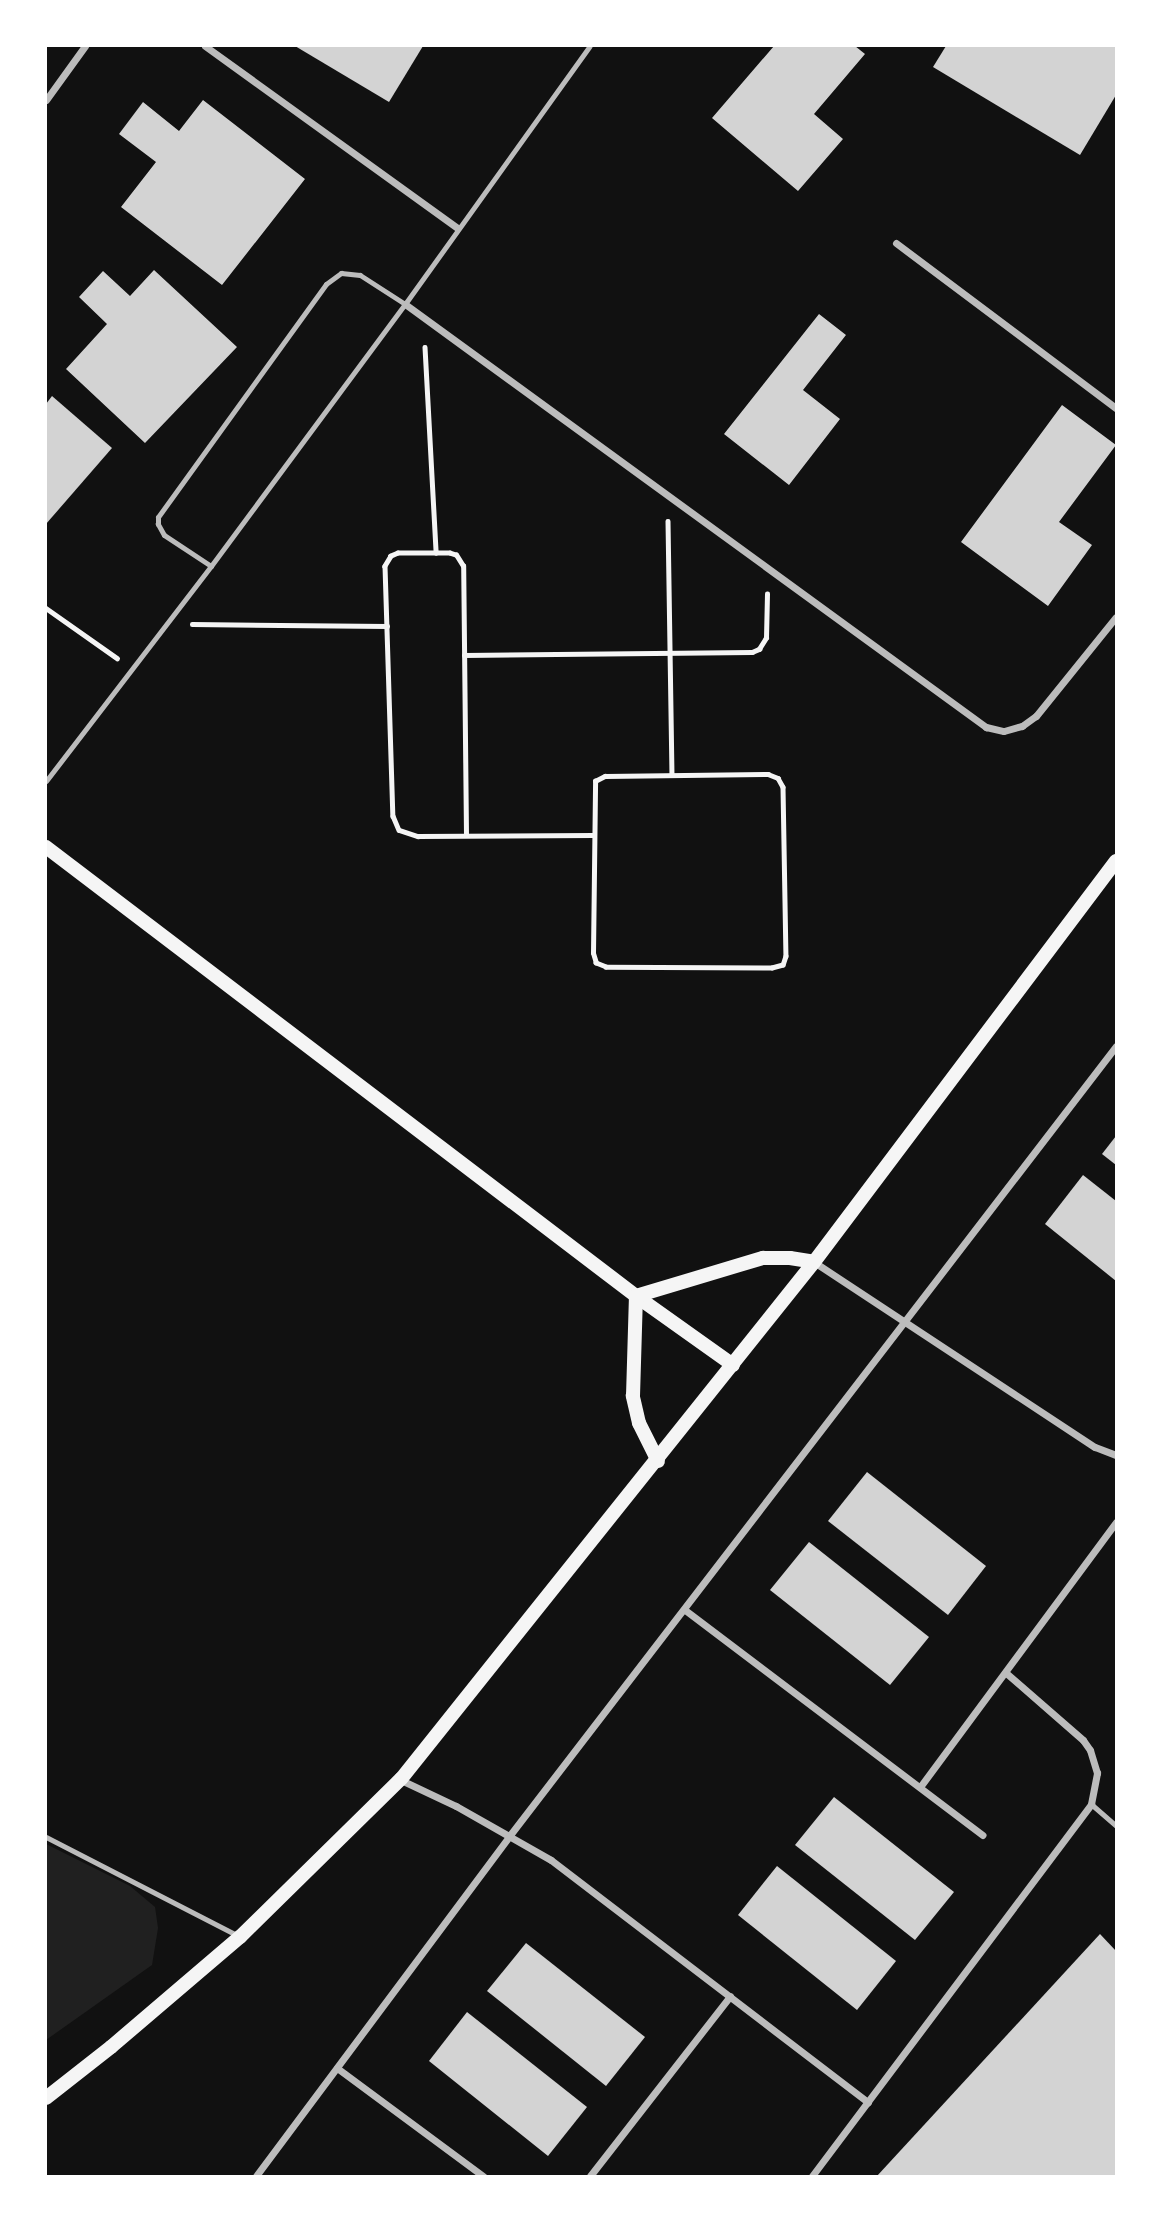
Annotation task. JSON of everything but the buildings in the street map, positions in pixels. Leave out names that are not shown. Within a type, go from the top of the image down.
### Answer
[{"type":"main road","points":[[46,847],[636,1296],[733,1365]]},
{"type":"main road","points":[[46,2098],[240,1937],[401,1779],[814,1262],[1116,861]]},
{"type":"main road","points":[[636,1296],[763,1258],[790,1258],[814,1262]]},
{"type":"main road","points":[[636,1296],[634,1396],[639,1423],[657,1461]]},
{"type":"street","points":[[46,100],[85,46]]},
{"type":"street","points":[[205,46],[457,228]]},
{"type":"street","points":[[895,243],[1116,408]]},
{"type":"street","points":[[405,304],[986,727],[1004,731],[1022,726],[1037,716],[1116,617]]},
{"type":"street","points":[[256,2176],[510,1835],[1116,1046]]},
{"type":"street","points":[[814,1262],[1095,1447],[1116,1455]]},
{"type":"street","points":[[919,1787],[1116,1522]]},
{"type":"street","points":[[685,1610],[982,1835]]},
{"type":"street","points":[[811,2176],[1091,1804],[1097,1773],[1090,1750],[1083,1740],[1005,1672]]},
{"type":"street","points":[[401,1779],[510,1835],[551,1860],[869,2102]]},
{"type":"street","points":[[590,2176],[730,1996]]},
{"type":"street","points":[[337,2068],[483,2176]]},
{"type":"lane","points":[[46,781],[211,566],[405,304],[590,46]]},
{"type":"lane","points":[[211,566],[164,535],[158,524],[159,517],[326,284],[341,274],[360,275],[405,304]]},
{"type":"lane","points":[[1091,1804],[1116,1826]]},
{"type":"lane","points":[[46,1837],[240,1937]]},
{"type":"path","points":[[423,318],[436,552]]},
{"type":"path","points":[[667,496],[672,775]]},
{"type":"path","points":[[467,835],[463,566],[456,555],[398,552],[387,560],[394,823],[408,835],[467,835],[593,835]]},
{"type":"path","points":[[464,655],[671,653],[759,649],[766,638],[768,569]]},
{"type":"path","points":[[46,608],[132,669]]},
{"type":"path","points":[[167,624],[387,626]]},
{"type":"path","points":[[768,774],[782,782],[786,956],[783,965],[772,968],[600,966],[593,953],[593,786],[599,778],[672,775],[768,774]]},
{"type":"shaded area","points":[[46,1844],[130,1886],[155,1907],[158,1928],[152,1965],[46,2040]]}]
